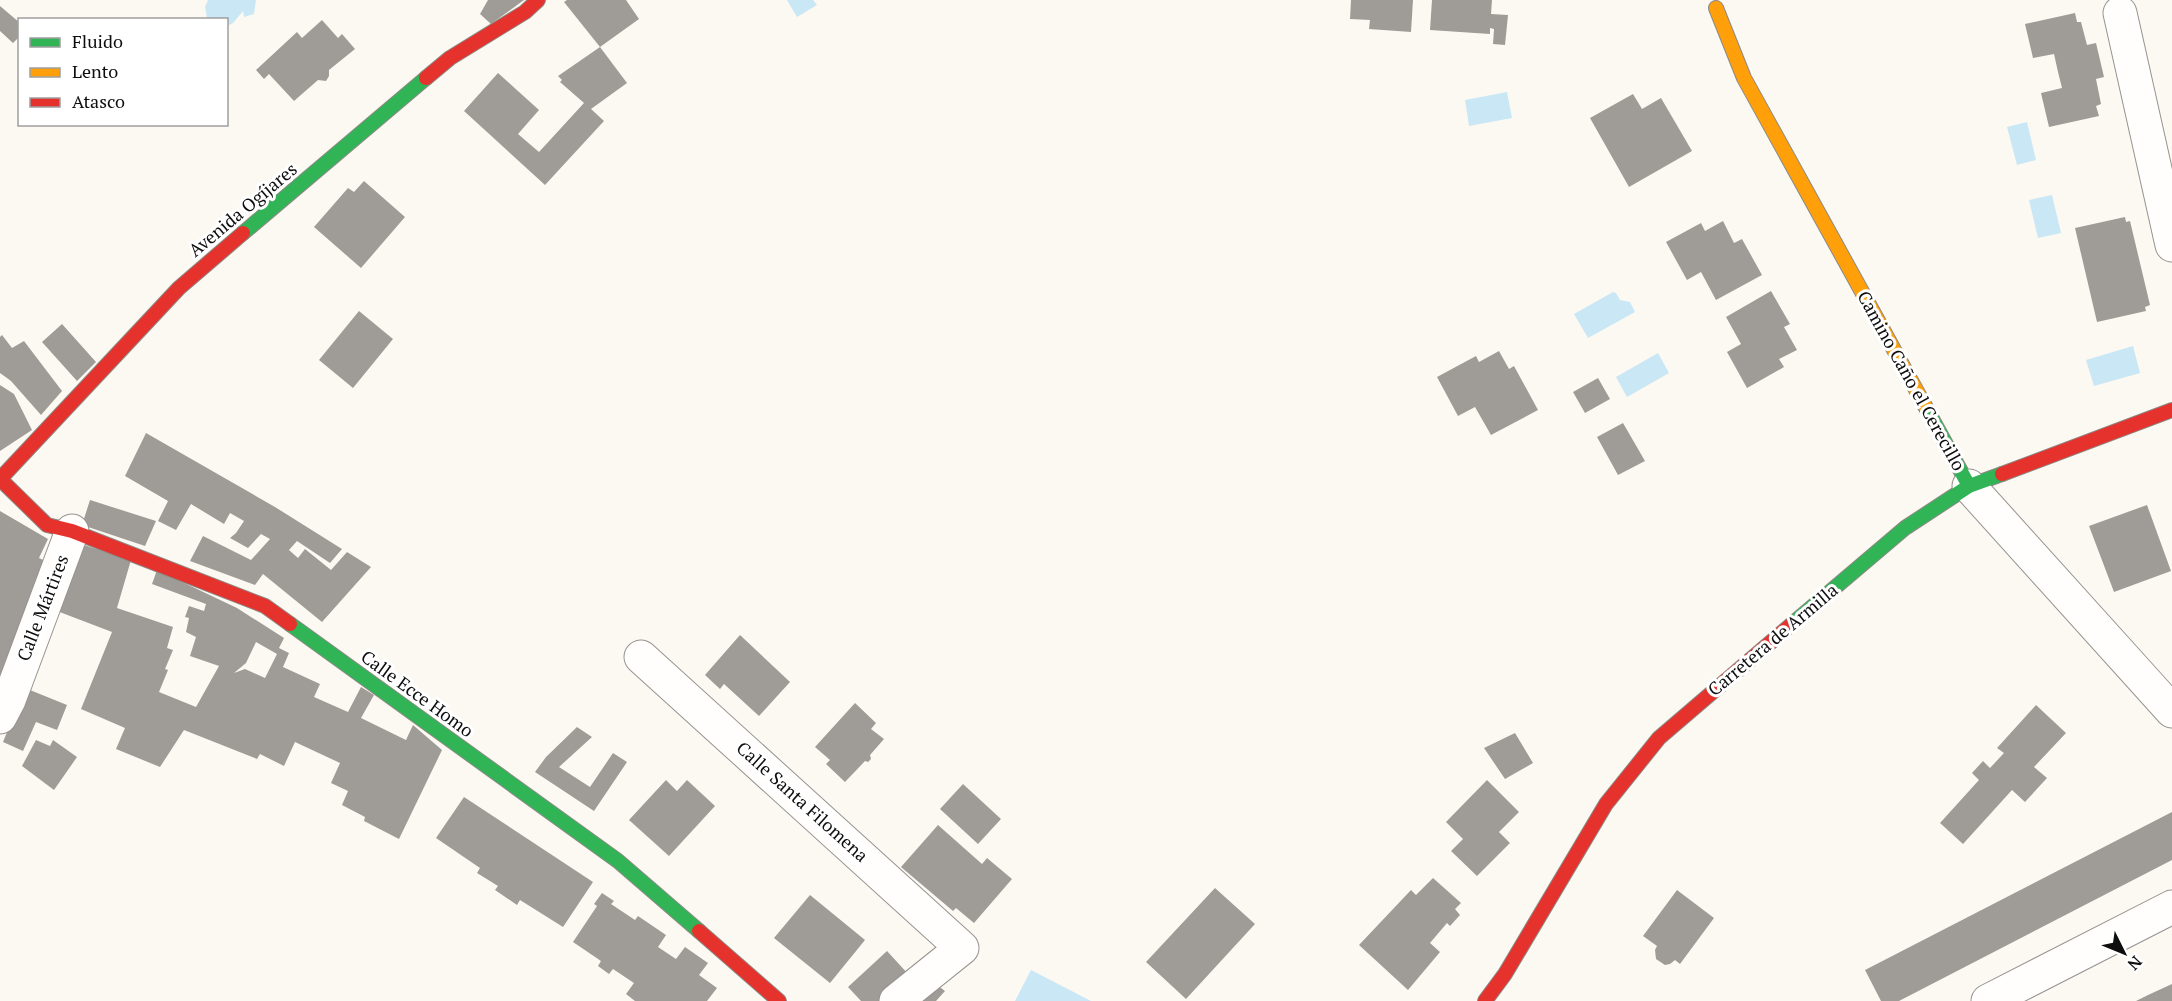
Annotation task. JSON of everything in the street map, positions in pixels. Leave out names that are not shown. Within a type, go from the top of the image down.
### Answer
[{"type":"street","name":"Avenida Ogíjares","points":[[0,479],[179,288],[450,58],[525,12],[538,0]]},
{"type":"street","name":"Camino Caño el Cerecillo","points":[[1717,7],[1744,78],[1969,486],[2172,711]]},
{"type":"street","points":[[2120,13],[2172,245]]},
{"type":"street","name":"Carretera de Armilla","points":[[1485,1001],[1505,974],[1606,804],[1659,738],[1905,528],[1969,486],[2172,410]]},
{"type":"street","name":"Calle Ecce Homo","points":[[0,479],[47,525],[72,531],[265,606],[618,861],[779,1001]]},
{"type":"street","name":"Calle Mártires","points":[[0,717],[9,700],[72,531]]},
{"type":"street","name":"Calle Santa Filomena","points":[[641,657],[962,948],[896,1001]]},
{"type":"street","points":[[1988,1001],[2172,908]]},
{"type":"water","points":[[208,0],[256,0],[254,14],[244,17],[243,11],[228,26],[228,18],[207,18],[205,7]]},
{"type":"water","points":[[787,0],[813,0],[817,5],[797,17]]},
{"type":"water","points":[[1507,92],[1512,118],[1469,126],[1465,100]]},
{"type":"water","points":[[2027,122],[2036,160],[2017,165],[2007,127]]},
{"type":"water","points":[[2052,195],[2061,233],[2038,238],[2029,200]]},
{"type":"water","points":[[1613,292],[1620,300],[1630,302],[1635,312],[1588,338],[1574,314]]},
{"type":"water","points":[[2133,346],[2140,373],[2094,386],[2086,360]]},
{"type":"water","points":[[1658,353],[1669,373],[1627,397],[1616,377]]},
{"type":"water","points":[[1031,970],[1091,1001],[1015,1001]]},
{"type":"building","points":[[488,0],[524,0],[491,24],[480,14]]},
{"type":"building","points":[[567,0],[626,0],[639,19],[600,47],[564,2]]},
{"type":"building","points":[[1351,0],[1413,0],[1411,32],[1369,29],[1370,20],[1350,19]]},
{"type":"building","points":[[1432,0],[1492,0],[1491,14],[1508,15],[1505,45],[1493,44],[1494,29],[1490,28],[1490,34],[1430,30]]},
{"type":"building","points":[[0,6],[18,21],[18,38],[13,43],[0,31]]},
{"type":"building","points":[[2075,13],[2077,22],[2081,22],[2087,45],[2096,43],[2104,77],[2096,79],[2101,104],[2096,106],[2099,116],[2049,127],[2041,93],[2062,88],[2054,54],[2033,58],[2025,24]]},
{"type":"building","points":[[322,20],[338,38],[342,34],[355,49],[329,70],[326,81],[318,80],[294,101],[269,74],[264,79],[256,70],[297,32],[302,38]]},
{"type":"building","points":[[600,47],[627,83],[591,109],[604,121],[545,185],[464,111],[498,73],[539,110],[518,134],[539,152],[584,103],[560,82],[562,80],[558,76]]},
{"type":"building","points":[[1633,94],[1642,109],[1661,98],[1692,151],[1629,187],[1590,118]]},
{"type":"building","points":[[364,181],[405,217],[361,268],[314,227],[348,188],[354,192]]},
{"type":"building","points":[[2125,217],[2126,222],[2130,221],[2150,305],[2145,307],[2146,311],[2097,322],[2075,228]]},
{"type":"building","points":[[1723,221],[1734,243],[1742,239],[1762,275],[1716,300],[1701,272],[1687,280],[1666,242],[1701,223],[1705,231]]},
{"type":"building","points":[[1771,291],[1790,324],[1784,327],[1797,350],[1779,359],[1784,367],[1747,388],[1727,352],[1741,344],[1726,317]]},
{"type":"building","points":[[359,311],[393,339],[353,388],[319,360]]},
{"type":"building","points":[[62,324],[96,362],[77,381],[42,342]]},
{"type":"building","points":[[2,335],[12,348],[24,341],[62,391],[41,415],[11,381],[0,373],[0,337]]},
{"type":"building","points":[[1499,351],[1509,369],[1514,366],[1538,410],[1491,435],[1475,407],[1458,416],[1437,377],[1476,356],[1479,362]]},
{"type":"building","points":[[1598,378],[1610,399],[1585,413],[1573,392]]},
{"type":"building","points":[[0,385],[14,394],[32,430],[0,451]]},
{"type":"building","points":[[1623,423],[1645,461],[1618,475],[1597,437]]},
{"type":"building","points":[[146,433],[275,507],[342,549],[330,563],[297,541],[289,550],[298,558],[305,549],[331,570],[347,552],[371,567],[322,622],[263,574],[255,585],[190,561],[203,536],[251,560],[270,539],[261,534],[248,548],[230,538],[244,521],[230,513],[224,524],[191,504],[176,530],[158,521],[168,501],[125,476]]},
{"type":"building","points":[[90,500],[156,521],[145,546],[82,525]]},
{"type":"building","points":[[2147,505],[2171,571],[2114,592],[2089,526]]},
{"type":"building","points":[[0,511],[48,539],[39,558],[54,565],[0,698]]},
{"type":"building","points":[[84,545],[131,560],[117,608],[173,627],[167,648],[173,650],[159,692],[196,707],[219,666],[190,656],[196,637],[186,632],[189,618],[185,617],[189,606],[204,611],[206,604],[152,584],[157,570],[237,608],[284,638],[279,648],[289,653],[283,667],[320,684],[314,697],[348,712],[361,687],[374,695],[361,718],[406,740],[413,725],[442,750],[399,839],[364,821],[365,817],[342,805],[348,791],[331,783],[340,763],[295,742],[284,766],[260,754],[257,759],[184,730],[160,767],[116,749],[125,728],[81,709],[112,632],[57,611]],"holes":[[[256,642],[277,654],[265,678],[245,669],[234,673],[246,663]]]},
{"type":"building","points":[[740,635],[790,682],[759,716],[724,684],[720,689],[705,675]]},
{"type":"building","points":[[25,688],[67,705],[57,730],[36,722],[23,751],[3,742]]},
{"type":"building","points":[[855,703],[876,723],[871,729],[884,739],[870,755],[871,759],[868,762],[865,761],[845,782],[826,764],[830,760],[815,747]]},
{"type":"building","points":[[2036,705],[2066,733],[2034,767],[2047,778],[2025,802],[2012,790],[1963,844],[1940,823],[1979,780],[1972,773],[1983,761],[1990,768],[2004,753],[1997,748]]},
{"type":"building","points":[[577,727],[592,737],[559,767],[590,787],[613,753],[627,762],[594,811],[535,772],[546,757]]},
{"type":"building","points":[[1515,733],[1533,763],[1505,779],[1484,748]]},
{"type":"building","points":[[36,740],[50,746],[53,740],[77,757],[54,790],[22,766]]},
{"type":"building","points":[[666,780],[677,791],[687,780],[715,806],[669,856],[629,820]]},
{"type":"building","points":[[1487,780],[1519,812],[1499,832],[1510,843],[1477,876],[1451,851],[1463,839],[1446,822]]},
{"type":"building","points":[[963,784],[1001,819],[978,844],[940,809]]},
{"type":"building","points":[[464,797],[593,882],[563,927],[520,900],[517,905],[495,890],[498,886],[477,873],[480,868],[436,838]]},
{"type":"building","points":[[2172,812],[2172,860],[1899,1001],[1881,1001],[1865,970]]},
{"type":"building","points":[[938,825],[982,864],[987,858],[1012,879],[974,923],[956,908],[953,911],[901,867]]},
{"type":"building","points":[[1433,878],[1461,903],[1455,909],[1460,915],[1450,926],[1447,923],[1430,943],[1440,952],[1408,990],[1359,945],[1411,890],[1416,895]]},
{"type":"building","points":[[1215,888],[1255,924],[1186,999],[1146,962]]},
{"type":"building","points":[[1677,890],[1714,918],[1680,964],[1675,960],[1665,965],[1656,959],[1657,946],[1643,936]]},
{"type":"building","points":[[602,893],[614,901],[611,904],[635,920],[638,916],[666,935],[658,947],[676,959],[685,947],[708,963],[699,975],[717,988],[707,1001],[635,1001],[626,994],[634,983],[613,969],[609,974],[598,966],[601,961],[573,942],[597,906],[594,904]]},
{"type":"building","points":[[810,895],[865,940],[830,983],[774,938]]},
{"type":"building","points":[[887,951],[909,975],[880,1001],[861,1001],[848,987]]},
{"type":"building","points":[[2172,984],[2172,1001],[2136,1001],[2148,995]]},
{"type":"building","points":[[937,985],[945,991],[936,1001],[917,1001]]},
{"type":"traffic: fast","points":[[243,233],[426,78]]},
{"type":"traffic: fast","points":[[1925,406],[1969,486]]},
{"type":"traffic: fast","points":[[1792,624],[1905,528],[1969,486],[2002,474]]},
{"type":"traffic: fast","points":[[290,624],[618,861],[699,931]]},
{"type":"traffic: slow","points":[[1716,8],[1744,78],[1925,406]]},
{"type":"traffic: jam","points":[[426,78],[450,58],[525,12],[538,0]]},
{"type":"traffic: jam","points":[[0,479],[179,288],[243,233]]},
{"type":"traffic: jam","points":[[2002,474],[2172,410]]},
{"type":"traffic: jam","points":[[0,479],[47,525],[72,531],[265,606],[290,624]]},
{"type":"traffic: jam","points":[[1485,1001],[1505,974],[1606,804],[1659,738],[1792,624]]},
{"type":"traffic: jam","points":[[699,931],[779,1001]]}]
